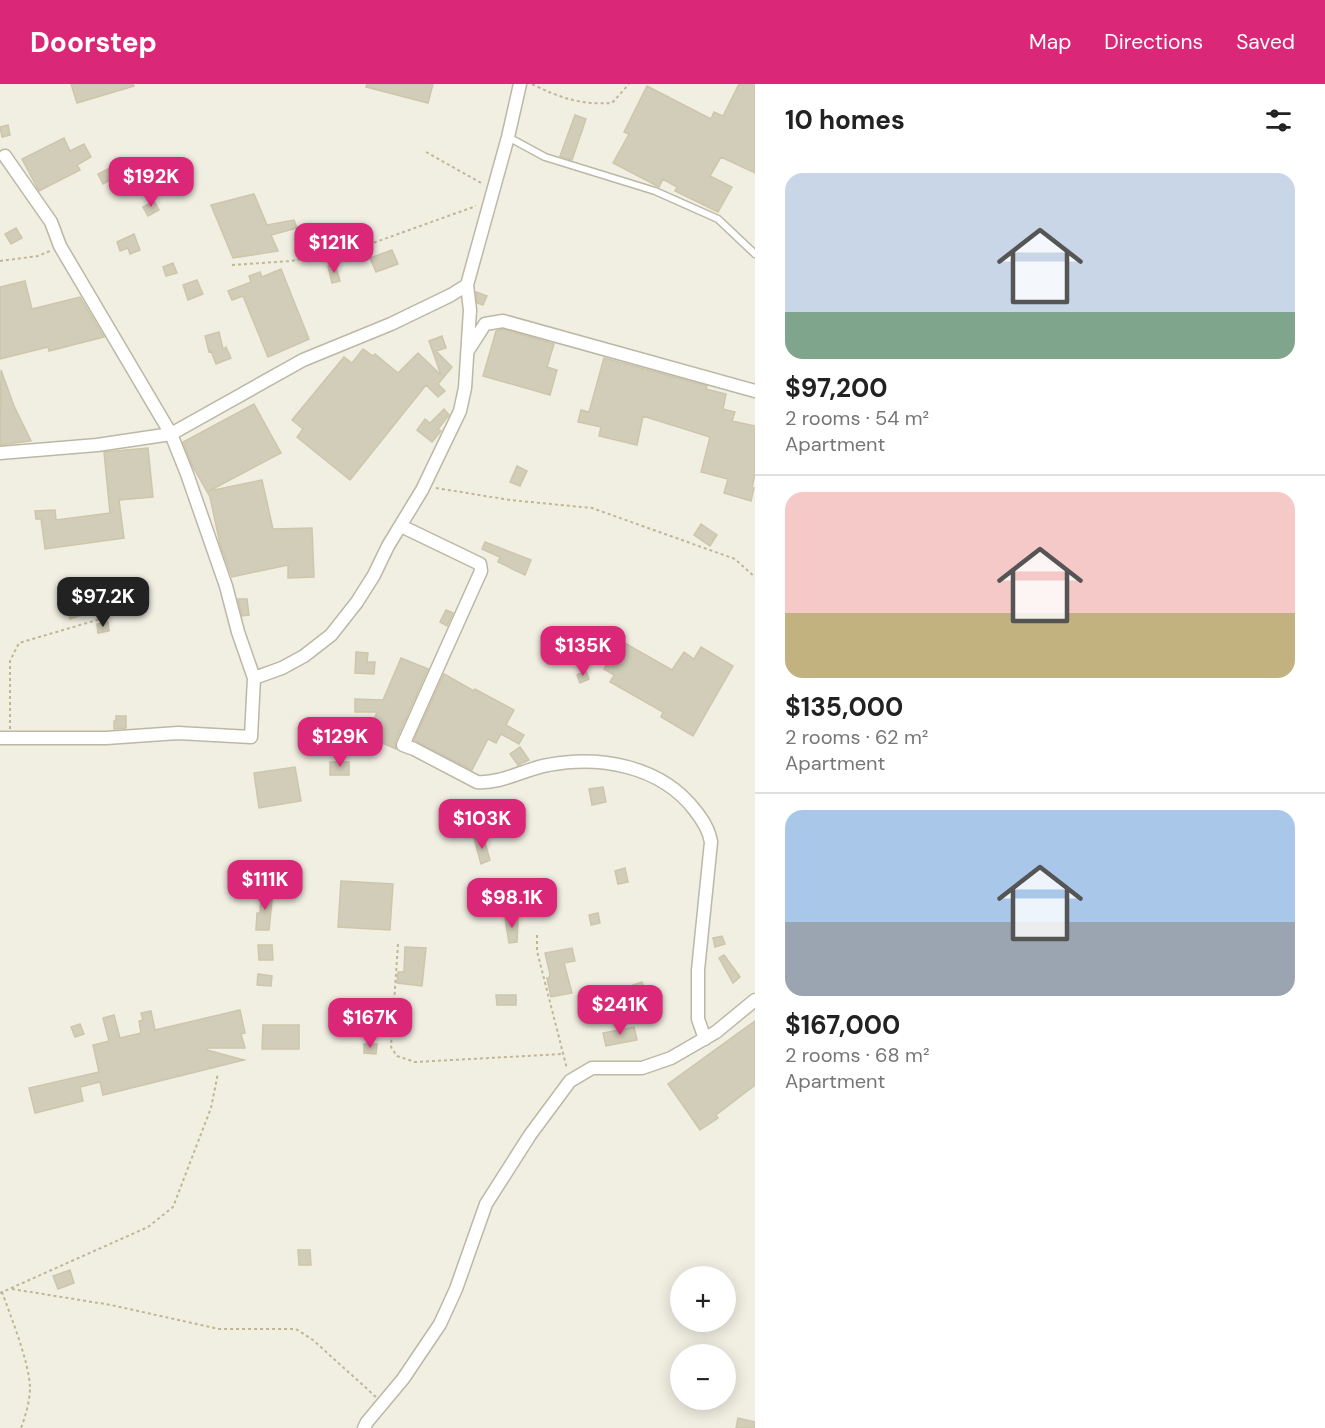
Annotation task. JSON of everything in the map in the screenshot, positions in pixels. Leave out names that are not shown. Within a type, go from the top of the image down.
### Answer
[{"type":"street","points":[[254,678],[282,668],[304,656],[331,635],[363,593],[423,486],[460,411],[465,388],[470,310],[467,285],[508,137],[520,84]]},
{"type":"street","points":[[5,156],[51,222],[60,246],[171,434],[226,586],[238,632],[254,678],[251,737],[178,733],[106,738],[5,738]]},
{"type":"street","points":[[0,453],[98,445],[171,434],[303,360],[391,324],[467,285]]},
{"type":"street","points":[[467,353],[485,324],[503,321],[755,391]]},
{"type":"street","points":[[401,526],[480,564],[481,571],[403,745],[477,782],[488,783],[505,779],[544,765],[574,760],[596,760],[654,776],[674,788],[686,799],[709,832],[711,842],[698,970],[698,1018],[705,1039]]},
{"type":"street","points":[[364,1428],[366,1422],[383,1404],[440,1324],[456,1289],[486,1204],[530,1135],[570,1081],[592,1068],[642,1068],[671,1058],[733,1020],[755,1000]]},
{"type":"lane","points":[[508,137],[544,157],[655,191],[718,219],[755,254]]},
{"type":"path","points":[[532,84],[555,96],[589,105],[612,104],[629,84]]},
{"type":"path","points":[[426,152],[492,195]]},
{"type":"path","points":[[232,265],[291,261],[373,243],[492,195]]},
{"type":"path","points":[[0,261],[38,256],[60,246]]},
{"type":"path","points":[[423,486],[510,500],[592,508],[735,559],[755,577]]},
{"type":"path","points":[[5,738],[10,661],[19,643],[114,615],[147,609]]},
{"type":"path","points":[[537,935],[537,951],[570,1081]]},
{"type":"path","points":[[398,944],[391,1047],[397,1056],[415,1062],[563,1054]]},
{"type":"path","points":[[21,1428],[26,1415],[30,1386],[21,1349],[1,1292],[148,1227],[173,1206],[211,1108],[218,1073]]},
{"type":"path","points":[[12,1289],[111,1305],[219,1329],[296,1329],[313,1340],[383,1404]]},
{"type":"building","points":[[71,84],[133,84],[134,86],[77,103]]},
{"type":"building","points":[[367,84],[433,84],[428,103],[366,87]]},
{"type":"building","points":[[739,84],[755,84],[755,173],[721,157],[710,176],[732,187],[718,212],[675,191],[677,187],[663,179],[659,187],[613,163],[629,134],[624,132],[647,86],[711,119],[714,112],[723,116]]},
{"type":"building","points":[[575,115],[586,119],[572,160],[560,156]]},
{"type":"building","points":[[8,125],[10,135],[2,137],[0,127]]},
{"type":"building","points":[[64,138],[70,151],[84,144],[91,157],[77,165],[80,170],[39,191],[22,159]]},
{"type":"building","points":[[110,168],[115,177],[103,184],[98,174]]},
{"type":"building","points":[[254,194],[267,225],[294,220],[297,228],[271,235],[278,251],[233,258],[211,205]]},
{"type":"building","points":[[154,201],[159,210],[148,216],[143,207]]},
{"type":"building","points":[[16,228],[22,238],[11,244],[5,234]]},
{"type":"building","points":[[134,234],[140,250],[130,254],[128,248],[120,251],[117,242]]},
{"type":"building","points":[[392,250],[398,264],[376,272],[370,258]]},
{"type":"building","points":[[173,263],[177,273],[166,276],[163,267]]},
{"type":"building","points":[[335,264],[340,281],[332,283],[328,266]]},
{"type":"building","points":[[281,269],[309,339],[268,357],[243,296],[232,300],[228,291],[251,282],[249,276],[260,272],[262,277]]},
{"type":"building","points":[[197,280],[203,294],[188,300],[183,285]]},
{"type":"building","points":[[25,281],[32,309],[80,297],[104,337],[49,351],[48,347],[0,359],[0,287]]},
{"type":"building","points":[[476,292],[487,296],[483,305],[477,303]]},
{"type":"building","points":[[503,329],[554,344],[547,367],[557,370],[550,395],[483,376],[496,331]]},
{"type":"building","points":[[219,332],[223,349],[226,347],[231,358],[216,364],[211,351],[209,352],[205,336]]},
{"type":"building","points":[[442,336],[446,348],[436,351],[452,367],[438,384],[445,391],[438,397],[426,385],[350,480],[297,437],[303,429],[292,420],[344,357],[352,363],[363,349],[373,356],[375,354],[398,373],[418,353],[441,375],[429,341]]},
{"type":"building","points":[[604,358],[707,386],[706,389],[726,394],[723,409],[735,412],[732,421],[755,426],[755,474],[751,501],[724,493],[728,479],[701,472],[710,437],[643,416],[637,445],[599,436],[601,427],[578,422],[581,410],[589,412]]},
{"type":"building","points":[[1,370],[14,406],[31,441],[0,445]]},
{"type":"building","points":[[254,404],[281,453],[209,491],[262,480],[273,529],[312,528],[314,577],[288,578],[288,565],[232,577],[220,544],[210,497],[192,465],[183,442]]},
{"type":"building","points":[[444,409],[449,415],[438,429],[441,431],[432,442],[417,430],[425,419],[430,423]]},
{"type":"building","points":[[148,448],[153,497],[119,500],[124,538],[45,549],[41,519],[36,519],[35,511],[55,510],[56,520],[110,513],[104,452]]},
{"type":"building","points":[[517,466],[527,471],[520,486],[510,482]]},
{"type":"building","points":[[701,524],[717,535],[710,546],[694,535]]},
{"type":"building","points":[[485,542],[531,560],[525,575],[498,562],[500,557],[482,549]]},
{"type":"building","points":[[238,599],[247,599],[249,615],[242,616]]},
{"type":"building","points":[[82,606],[84,614],[70,619],[68,611]]},
{"type":"building","points":[[446,610],[453,613],[447,626],[440,622]]},
{"type":"building","points":[[108,622],[109,631],[98,633],[97,624]]},
{"type":"building","points":[[621,641],[672,670],[684,652],[694,659],[701,647],[733,666],[693,736],[661,717],[663,712],[610,682],[614,675],[604,669]]},
{"type":"building","points":[[356,652],[368,653],[367,662],[375,662],[374,674],[355,673]]},
{"type":"building","points":[[401,658],[428,669],[395,742],[396,749],[367,736],[377,712],[355,712],[355,699],[383,700]]},
{"type":"building","points":[[586,671],[589,679],[580,683],[577,675]]},
{"type":"building","points":[[444,674],[514,710],[506,725],[524,735],[519,744],[501,734],[496,743],[488,739],[472,770],[414,740]]},
{"type":"building","points":[[116,716],[126,716],[126,728],[114,729]]},
{"type":"building","points":[[520,747],[529,760],[518,765],[510,754]]},
{"type":"building","points":[[330,762],[349,762],[349,775],[330,775]]},
{"type":"building","points":[[295,767],[301,801],[259,808],[254,773]]},
{"type":"building","points":[[603,787],[606,802],[592,805],[589,789]]},
{"type":"building","points":[[483,836],[490,860],[481,864],[474,838]]},
{"type":"building","points":[[625,868],[628,882],[618,884],[615,871]]},
{"type":"building","points":[[283,876],[293,877],[292,891],[282,891]]},
{"type":"building","points":[[253,878],[264,879],[263,889],[252,889]]},
{"type":"building","points":[[341,881],[393,884],[390,930],[338,927]]},
{"type":"building","points":[[505,883],[508,893],[492,897],[489,887]]},
{"type":"building","points":[[262,890],[273,891],[269,930],[256,930]]},
{"type":"building","points":[[598,913],[600,923],[591,925],[589,915]]},
{"type":"building","points":[[505,918],[518,918],[517,942],[509,943]]},
{"type":"building","points":[[722,936],[725,944],[715,947],[713,938]]},
{"type":"building","points":[[258,945],[272,945],[273,960],[259,960]]},
{"type":"building","points":[[405,947],[426,948],[422,986],[397,983],[398,972],[404,972]]},
{"type":"building","points":[[572,948],[575,961],[564,963],[572,993],[551,997],[547,978],[550,974],[545,953]]},
{"type":"building","points":[[724,955],[740,977],[733,983],[719,958]]},
{"type":"building","points":[[258,974],[272,976],[271,986],[257,985]]},
{"type":"building","points":[[642,982],[645,992],[636,995],[633,985]]},
{"type":"building","points":[[496,995],[516,995],[516,1005],[497,1005]]},
{"type":"building","points":[[240,1010],[245,1033],[241,1034],[245,1048],[208,1048],[207,1050],[244,1060],[103,1095],[100,1082],[80,1087],[83,1101],[35,1113],[29,1088],[99,1072],[93,1045],[109,1041],[103,1018],[114,1015],[120,1038],[141,1033],[139,1021],[143,1020],[141,1013],[151,1011],[155,1030]]},
{"type":"building","points":[[755,1021],[755,1085],[716,1115],[718,1118],[700,1130],[668,1084]]},
{"type":"building","points":[[80,1024],[84,1034],[75,1037],[71,1027]]},
{"type":"building","points":[[263,1025],[299,1025],[299,1049],[262,1049]]},
{"type":"building","points":[[634,1027],[637,1040],[606,1046],[603,1033]]},
{"type":"building","points":[[364,1044],[377,1044],[376,1054],[364,1053]]},
{"type":"building","points":[[298,1250],[310,1250],[311,1265],[299,1265]]},
{"type":"building","points":[[70,1270],[74,1283],[58,1289],[53,1276]]},
{"type":"building","points":[[738,1418],[755,1422],[755,1428],[736,1428]]}]
